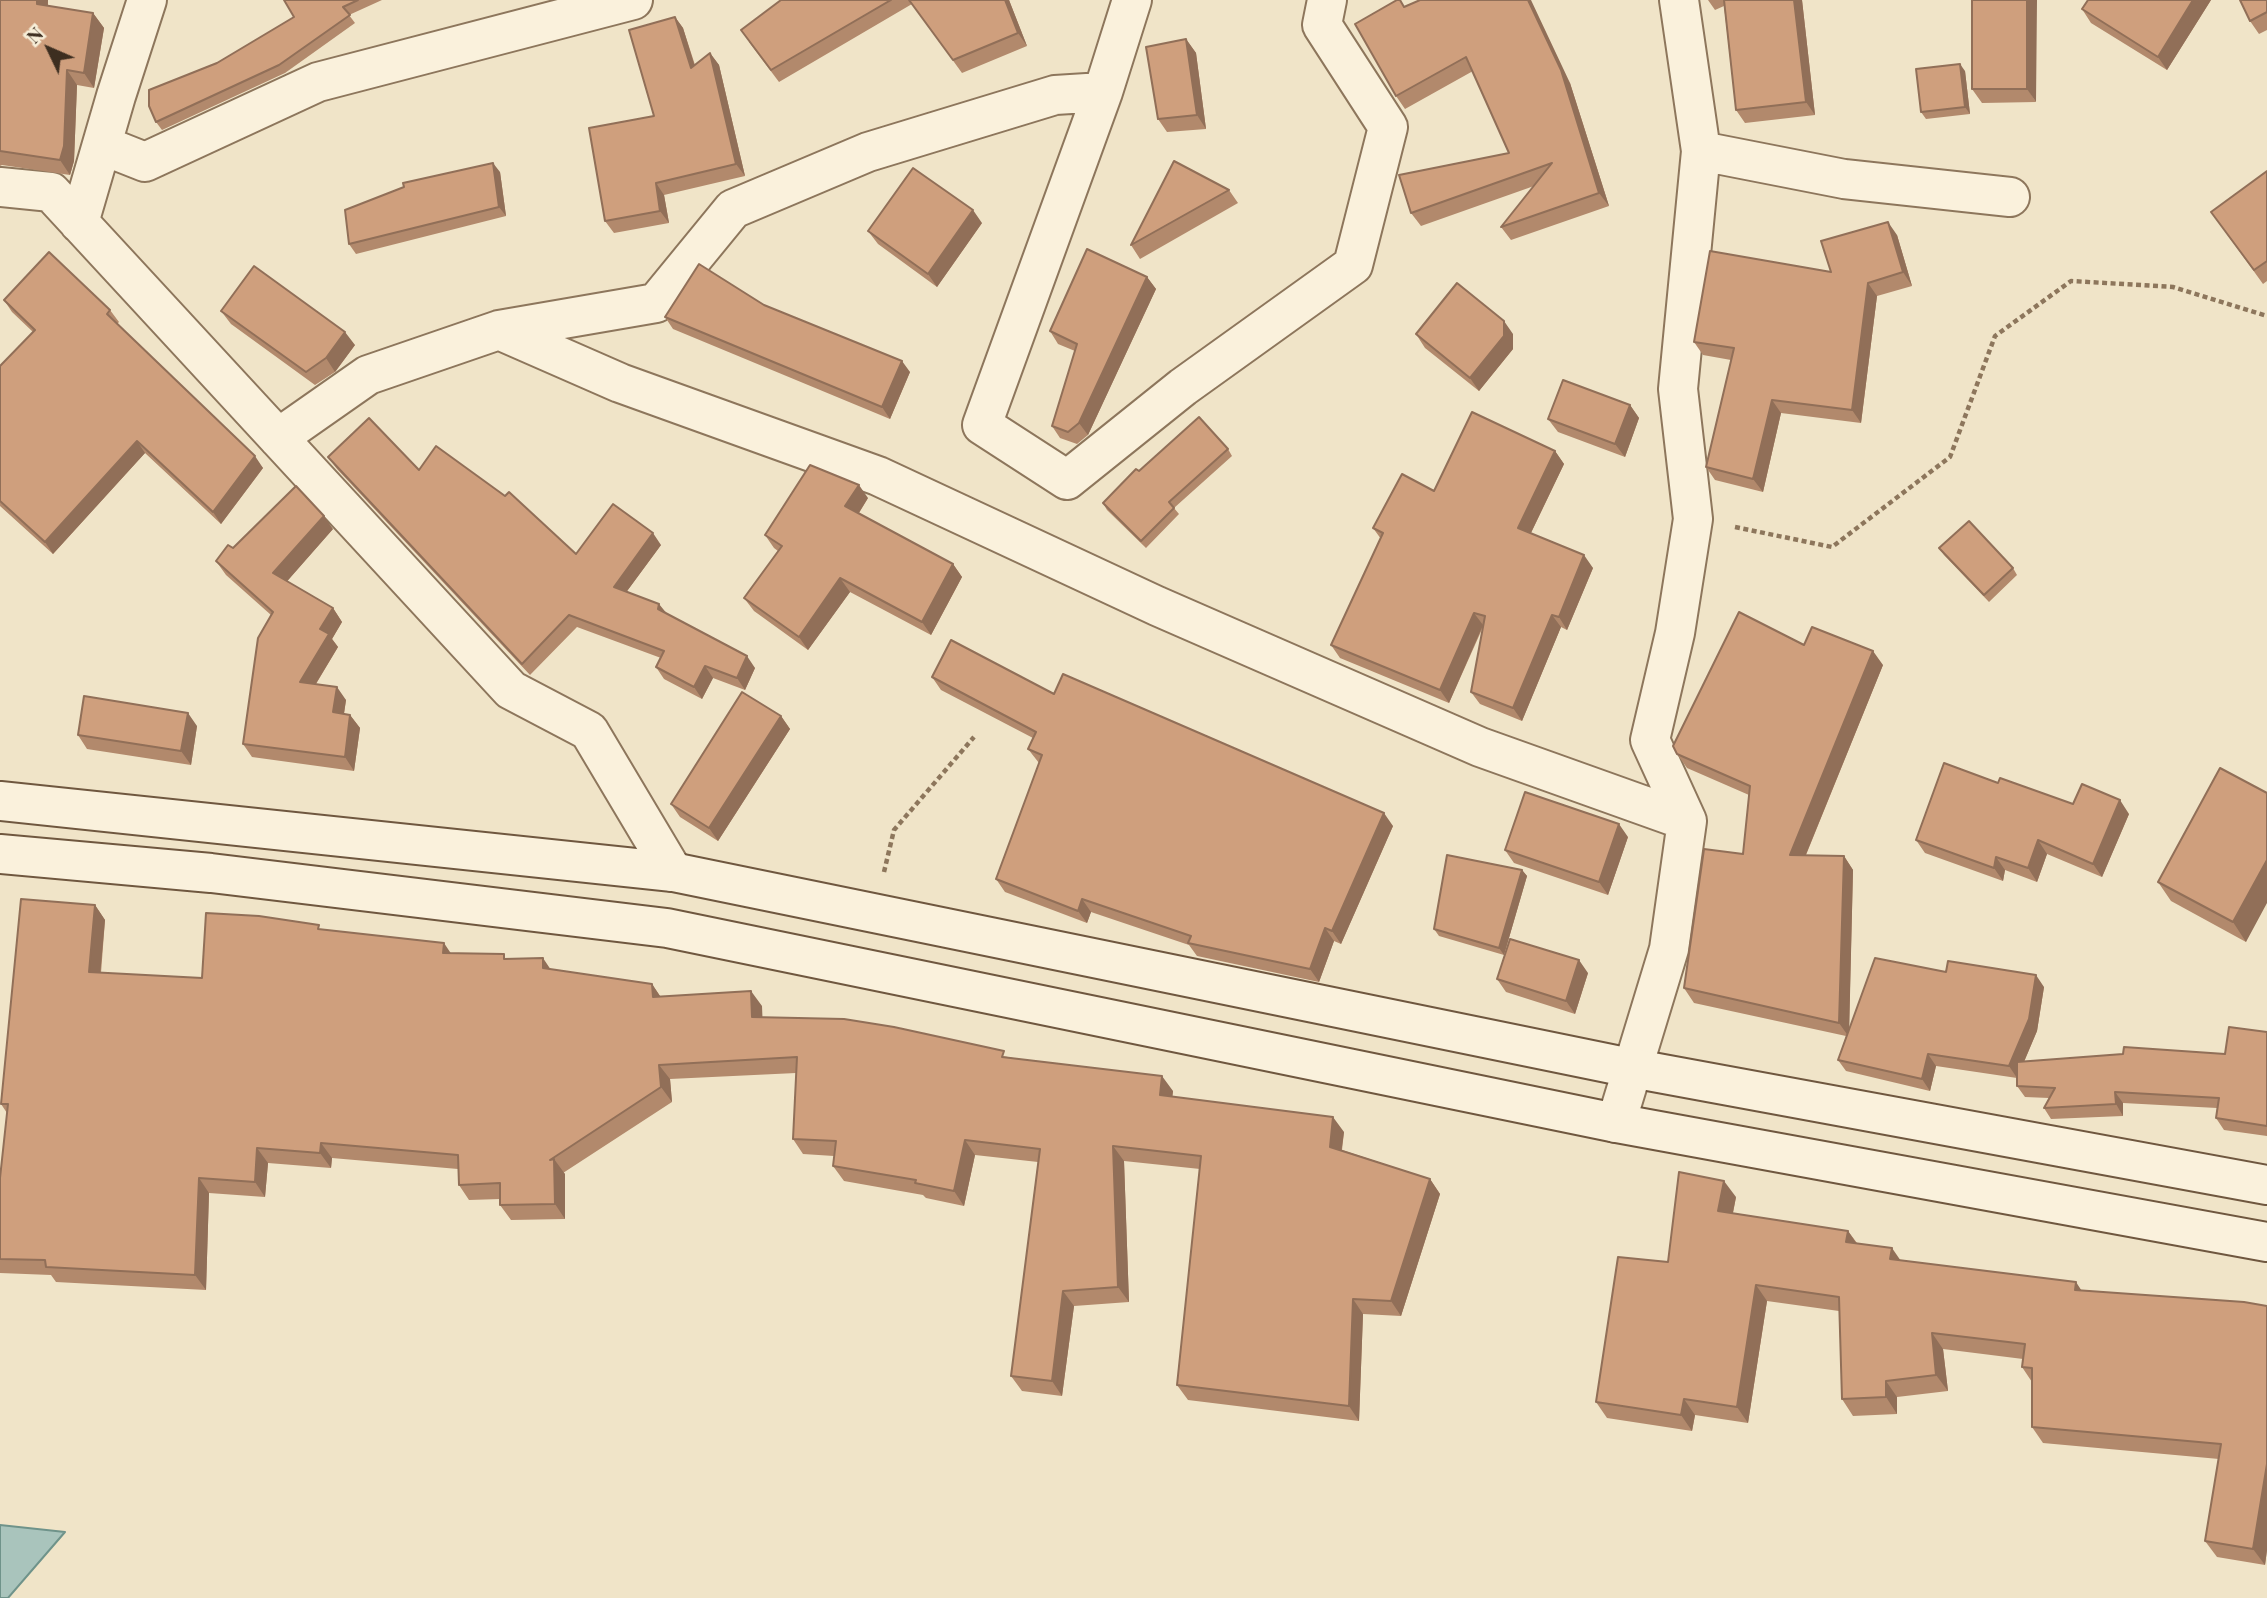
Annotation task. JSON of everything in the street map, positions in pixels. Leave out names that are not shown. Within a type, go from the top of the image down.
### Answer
[{"type":"street","points":[[79,223],[148,0]]},
{"type":"street","points":[[102,145],[145,162],[317,82],[633,0]]},
{"type":"street","points":[[1132,0],[1103,92],[982,425],[1067,481],[1182,387],[1353,265],[1388,127],[1322,24],[1327,0]]},
{"type":"street","points":[[1616,1123],[1669,949],[1687,821],[1650,740],[1675,633],[1693,519],[1678,389],[1700,151],[1679,0]]},
{"type":"street","points":[[278,438],[368,375],[499,330],[656,303],[733,209],[868,152],[1055,95],[1103,92]]},
{"type":"street","points":[[1700,151],[1844,179],[2010,197]]},
{"type":"street","points":[[0,187],[51,192],[511,690],[589,731],[673,872],[667,928]]},
{"type":"street","points":[[499,330],[620,383],[878,476],[1157,606],[1480,747],[1687,821]]},
{"type":"street","points":[[0,801],[673,872],[1631,1068],[2267,1185]]},
{"type":"street","points":[[0,855],[211,873],[667,928],[1616,1123],[2267,1242]]},
{"type":"path","points":[[1693,519],[1832,547],[1950,457],[1995,335],[2071,281],[2174,287],[2267,316]]},
{"type":"path","points":[[873,913],[894,830],[974,737]]},
{"type":"water","points":[[0,1525],[65,1532],[8,1598],[0,1598]]},
{"type":"building","points":[[0,0],[37,0],[37,4],[93,13],[84,73],[67,70],[64,146],[60,160],[0,151]]},
{"type":"building","points":[[284,0],[358,0],[343,7],[350,15],[279,65],[156,122],[149,106],[149,90],[217,63],[294,17]]},
{"type":"building","points":[[781,0],[891,0],[771,70],[741,30]]},
{"type":"building","points":[[909,0],[1005,0],[1018,33],[953,60]]},
{"type":"building","points":[[1400,0],[1404,7],[1420,0],[1528,0],[1561,70],[1599,193],[1501,227],[1552,163],[1411,213],[1399,175],[1509,153],[1466,57],[1396,96],[1355,24]]},
{"type":"building","points":[[1724,0],[1794,0],[1806,102],[1736,110]]},
{"type":"building","points":[[1972,0],[2027,0],[2027,89],[1972,89]]},
{"type":"building","points":[[2088,0],[2193,0],[2158,57],[2082,9]]},
{"type":"building","points":[[2240,0],[2267,0],[2267,12],[2250,21]]},
{"type":"building","points":[[675,17],[691,68],[710,53],[736,164],[656,183],[660,211],[605,221],[589,128],[654,116],[629,30]]},
{"type":"building","points":[[1186,39],[1197,115],[1158,119],[1146,47]]},
{"type":"building","points":[[1960,64],[1965,107],[1921,112],[1916,69]]},
{"type":"building","points":[[1174,161],[1229,190],[1131,245]]},
{"type":"building","points":[[493,163],[499,207],[349,244],[345,210],[404,187],[403,183]]},
{"type":"building","points":[[913,168],[973,210],[928,274],[868,231]]},
{"type":"building","points":[[2267,171],[2267,261],[2254,270],[2211,212]]},
{"type":"building","points":[[1888,222],[1903,272],[1868,283],[1852,410],[1772,400],[1753,479],[1706,467],[1734,348],[1694,342],[1710,251],[1831,272],[1821,241]]},
{"type":"building","points":[[1087,249],[1147,277],[1079,423],[1068,432],[1052,426],[1077,344],[1050,331]]},
{"type":"building","points":[[49,252],[110,310],[107,314],[255,456],[213,512],[137,441],[45,542],[0,501],[0,366],[35,330],[4,300]]},
{"type":"building","points":[[699,264],[764,305],[902,361],[882,407],[665,317]]},
{"type":"building","points":[[254,266],[345,332],[326,358],[306,372],[221,311]]},
{"type":"building","points":[[1457,283],[1504,321],[1504,336],[1470,378],[1416,334]]},
{"type":"building","points":[[1563,380],[1630,405],[1615,444],[1548,419]]},
{"type":"building","points":[[1472,412],[1555,451],[1518,528],[1584,555],[1559,617],[1552,615],[1513,708],[1471,692],[1485,616],[1474,613],[1440,690],[1331,645],[1383,533],[1373,528],[1402,474],[1434,491]]},
{"type":"building","points":[[1199,417],[1228,449],[1169,502],[1174,508],[1141,541],[1103,503],[1136,469],[1139,471]]},
{"type":"building","points":[[369,418],[419,470],[436,446],[505,496],[509,492],[576,554],[613,504],[653,533],[614,587],[659,604],[658,609],[747,656],[737,678],[705,666],[694,687],[656,667],[664,651],[569,615],[522,664],[328,457]]},
{"type":"building","points":[[810,465],[859,485],[845,506],[953,564],[922,622],[840,578],[799,637],[744,598],[782,546],[765,535]]},
{"type":"building","points":[[296,486],[324,516],[273,573],[333,608],[320,629],[329,634],[300,682],[337,687],[333,712],[350,715],[345,757],[243,744],[258,638],[273,612],[216,561],[228,545],[233,548]]},
{"type":"building","points":[[1969,521],[2013,568],[1984,595],[1939,548]]},
{"type":"building","points":[[1739,612],[1804,645],[1812,627],[1873,651],[1790,855],[1844,856],[1839,1023],[1684,988],[1704,849],[1743,854],[1750,786],[1677,754],[1673,746]]},
{"type":"building","points":[[951,640],[1054,694],[1063,674],[1384,813],[1332,931],[1325,928],[1310,969],[1188,943],[1191,936],[1082,899],[1078,911],[996,879],[1042,755],[1028,749],[1036,732],[932,677]]},
{"type":"building","points":[[742,692],[781,716],[709,828],[671,804]]},
{"type":"building","points":[[84,696],[188,713],[181,751],[78,735]]},
{"type":"building","points":[[1944,763],[1998,783],[2000,778],[2073,804],[2082,784],[2120,800],[2093,864],[2038,840],[2028,868],[1996,857],[1994,868],[1916,840]]},
{"type":"building","points":[[2220,768],[2267,793],[2267,860],[2233,922],[2158,882]]},
{"type":"building","points":[[1525,792],[1619,824],[1599,882],[1505,850]]},
{"type":"building","points":[[1447,855],[1522,870],[1499,948],[1434,929]]},
{"type":"building","points":[[21,899],[95,905],[89,972],[202,978],[206,913],[259,916],[319,925],[318,929],[444,943],[443,953],[504,954],[504,959],[543,958],[543,968],[652,984],[653,997],[751,991],[752,1017],[844,1019],[894,1027],[1004,1051],[1002,1057],[1162,1076],[1160,1095],[1333,1117],[1330,1147],[1430,1179],[1391,1301],[1353,1299],[1349,1406],[1177,1385],[1201,1156],[1113,1146],[1118,1287],[1063,1291],[1052,1381],[1011,1376],[1040,1149],[965,1140],[954,1191],[915,1183],[916,1180],[833,1166],[836,1141],[793,1139],[797,1057],[659,1065],[661,1087],[550,1160],[554,1159],[555,1204],[500,1205],[500,1183],[459,1185],[458,1155],[321,1143],[320,1153],[257,1148],[255,1182],[199,1178],[195,1275],[46,1267],[45,1260],[0,1259],[0,1178],[8,1104],[1,1104]]},
{"type":"building","points":[[1510,939],[1579,960],[1566,1001],[1497,979]]},
{"type":"building","points":[[1875,958],[1946,972],[1948,961],[2036,975],[2029,1019],[2009,1066],[1928,1054],[1922,1079],[1838,1060]]},
{"type":"building","points":[[2229,1027],[2267,1032],[2267,1126],[2216,1118],[2219,1098],[2115,1092],[2116,1104],[2044,1108],[2055,1088],[2017,1086],[2017,1062],[2123,1054],[2124,1047],[2225,1054]]},
{"type":"building","points":[[1679,1172],[1724,1181],[1718,1211],[1848,1231],[1846,1242],[1892,1248],[1890,1259],[2076,1282],[2075,1290],[2267,1306],[2267,1464],[2253,1549],[2205,1541],[2221,1444],[2032,1427],[2032,1368],[2022,1367],[2025,1344],[1932,1333],[1936,1375],[1886,1381],[1886,1397],[1842,1399],[1839,1297],[1756,1285],[1737,1407],[1684,1399],[1681,1415],[1596,1402],[1618,1257],[1668,1262]]}]
